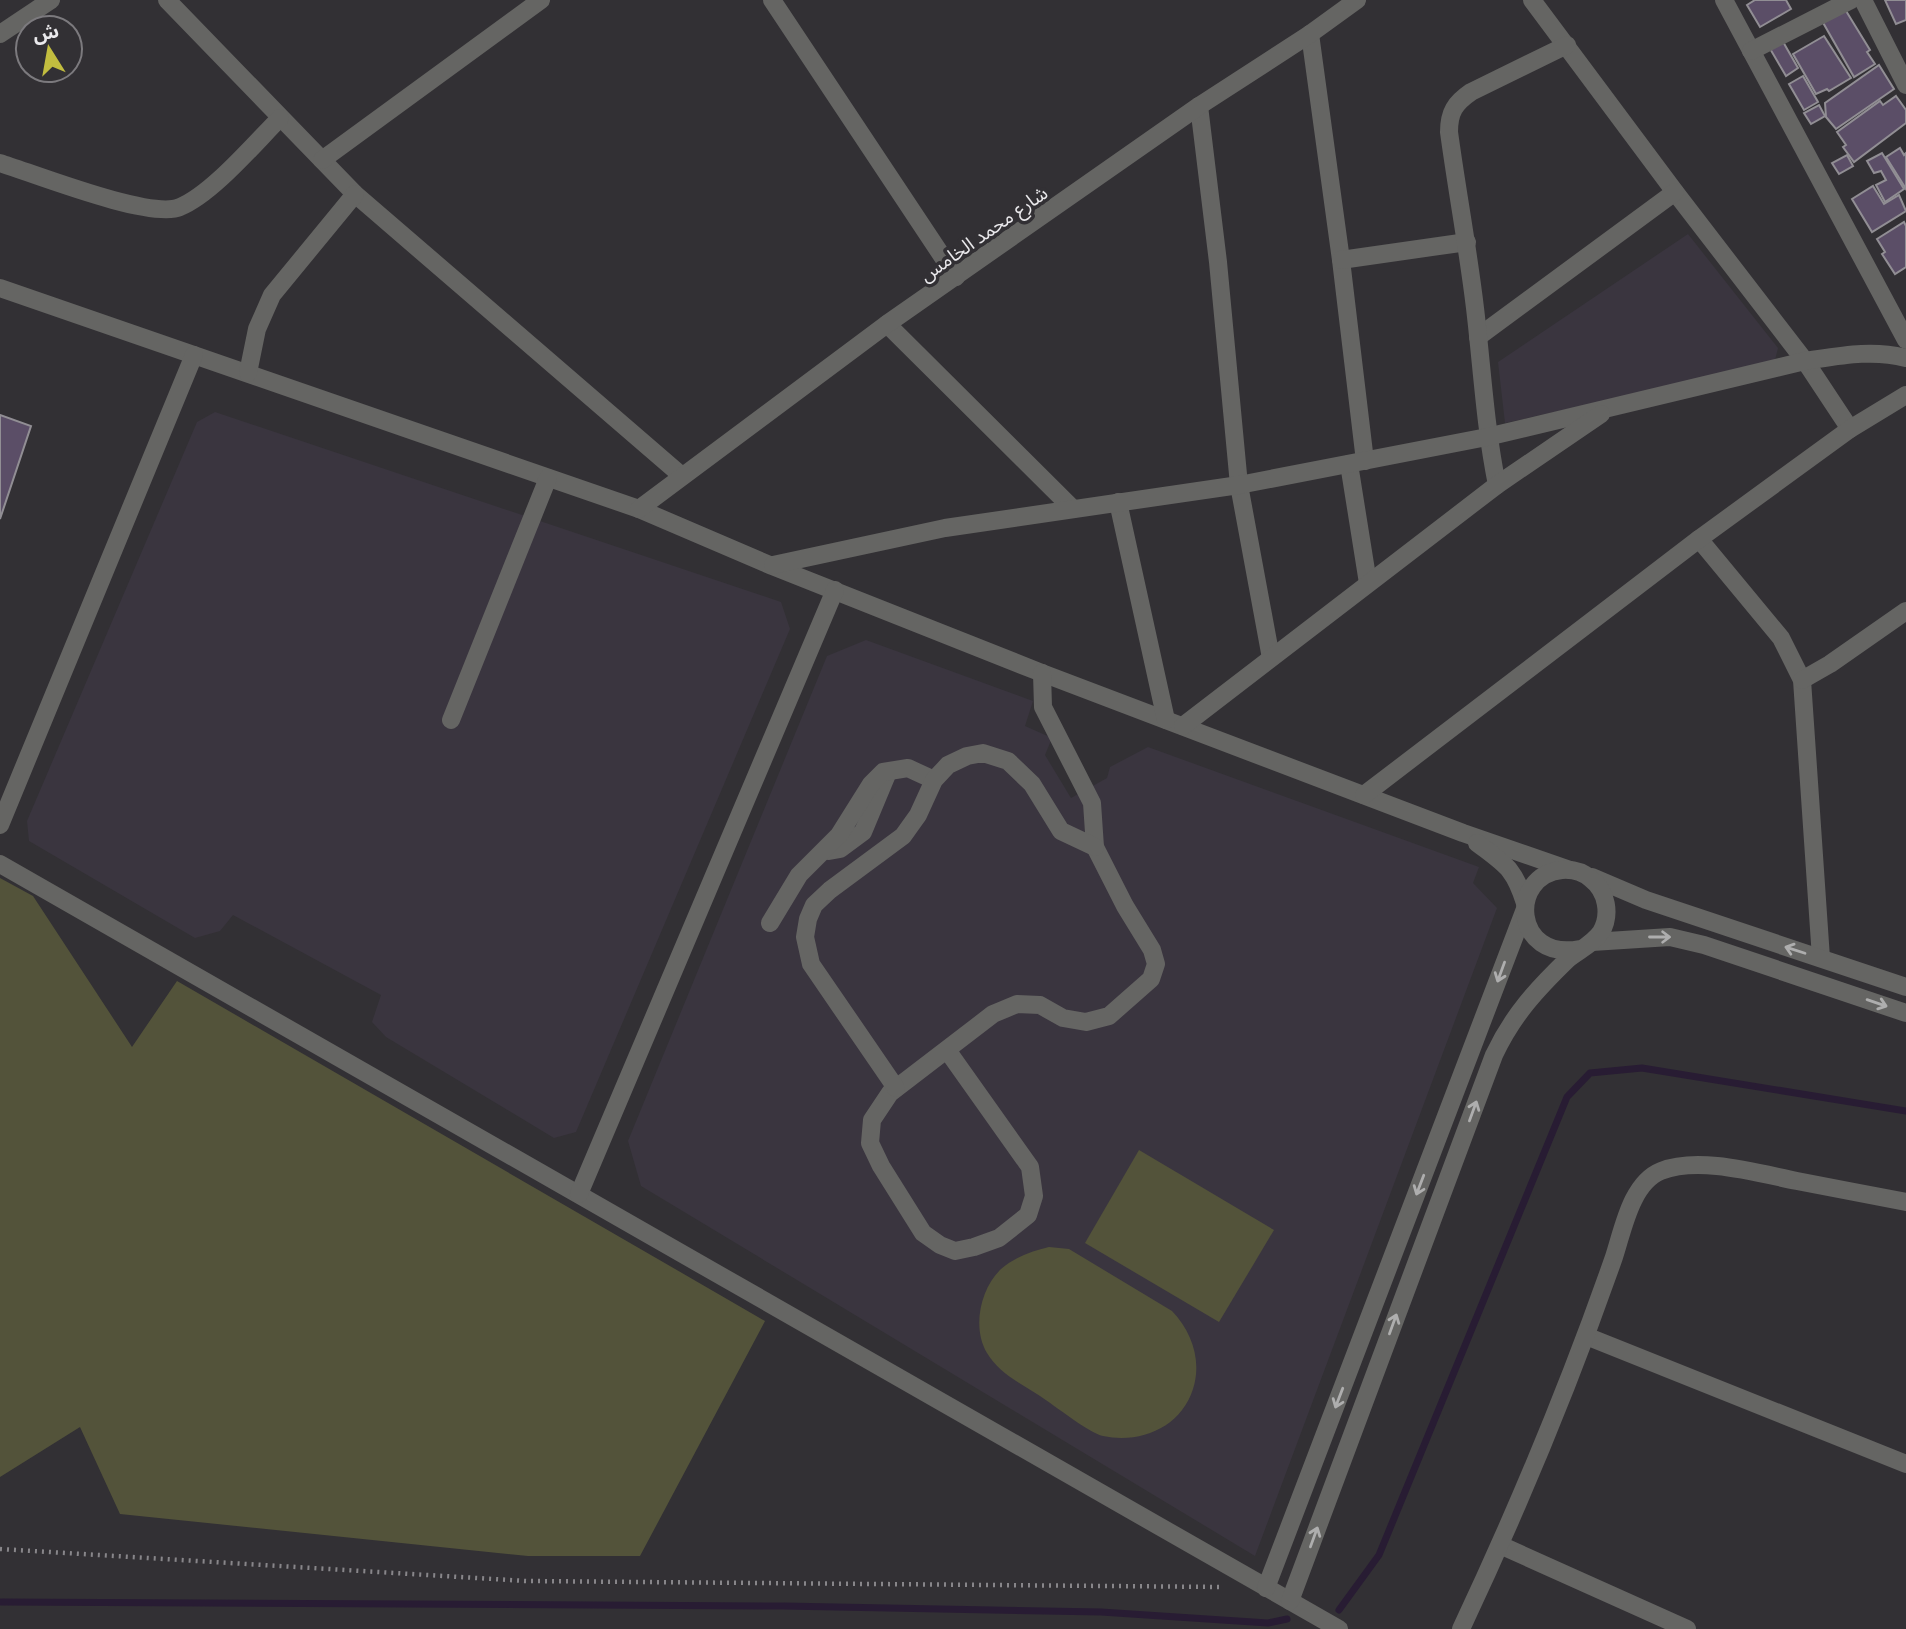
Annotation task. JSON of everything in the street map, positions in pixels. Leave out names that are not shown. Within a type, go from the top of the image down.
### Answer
[{"type":"street","points":[[0,34],[51,0]]},
{"type":"street","points":[[167,0],[355,194],[682,476]]},
{"type":"street","points":[[321,160],[541,0]]},
{"type":"street","points":[[772,0],[956,277]]},
{"type":"street","name":"شارع محمد الخامس","points":[[639,509],[887,324],[1199,106],[1357,0]]},
{"type":"street","points":[[1532,0],[1805,361],[1850,429]]},
{"type":"street","points":[[1724,0],[1906,340]]},
{"type":"street","points":[[1751,51],[1851,0]]},
{"type":"street","points":[[1863,0],[1906,85]]},
{"type":"street","points":[[1310,34],[1341,260],[1368,583]]},
{"type":"street","points":[[1497,485],[1487,437],[1467,242],[1449,132],[1452,108],[1471,92],[1567,45]]},
{"type":"street","points":[[1199,106],[1218,262],[1239,485],[1270,658]]},
{"type":"street","points":[[0,163],[125,203],[156,210],[171,210],[186,204],[221,177],[280,118]]},
{"type":"street","points":[[1478,337],[1675,192]]},
{"type":"street","points":[[248,373],[257,330],[272,295],[355,194]]},
{"type":"street","points":[[1341,260],[1467,242]]},
{"type":"street","points":[[0,288],[639,509],[1042,673],[1464,833],[1576,871],[1646,900],[1906,987]]},
{"type":"street","points":[[887,324],[1073,509]]},
{"type":"street","points":[[772,565],[945,528],[1239,485],[1487,437],[1805,361],[1855,354],[1906,358]]},
{"type":"street","points":[[0,825],[194,355]]},
{"type":"street","points":[[1364,795],[1699,539],[1850,429],[1906,395]]},
{"type":"street","points":[[1175,723],[1270,658],[1497,485],[1609,409]]},
{"type":"street","points":[[451,720],[548,478]]},
{"type":"street","points":[[1118,502],[1175,723]]},
{"type":"street","points":[[1699,539],[1781,638],[1802,680],[1821,958]]},
{"type":"street","points":[[579,1194],[835,590]]},
{"type":"street","points":[[1802,680],[1830,664],[1906,611]]},
{"type":"street","points":[[947,1050],[1030,1167],[1034,1195],[1028,1215],[999,1238],[955,1251],[940,1245],[923,1233],[881,1166],[870,1143],[872,1120],[890,1093],[993,1014],[1017,1004],[1040,1005],[1063,1018],[1086,1022],[1109,1016],[1152,979],[1156,964],[1152,950],[1094,847],[1092,803],[1042,707],[1042,673]]},
{"type":"street","points":[[896,1088],[811,964],[805,937],[814,905],[903,836],[918,815],[934,780],[948,765],[967,756],[983,753],[1008,761],[1032,784],[1061,831],[1094,847]]},
{"type":"street","points":[[771,923],[799,875],[819,854],[840,849],[863,832],[889,771],[908,768],[934,780]]},
{"type":"street","points":[[1464,833],[1507,866],[1516,877],[1525,906],[1526,922],[1532,934],[1541,944],[1553,950],[1567,951],[1586,946],[1670,937],[1704,945],[1906,1013]]},
{"type":"street","points":[[0,864],[1290,1601],[1317,1624],[1339,1629]]},
{"type":"street","points":[[1266,1588],[1525,906],[1536,882],[1546,875],[1576,871],[1594,881],[1602,892],[1606,919],[1601,932],[1521,1007],[1506,1029],[1290,1601]]},
{"type":"street","points":[[1461,1629],[1500,1545],[1586,1336],[1630,1208],[1649,1178],[1657,1172],[1684,1165],[1737,1170],[1906,1202]]},
{"type":"street","points":[[1586,1336],[1905,1461]]},
{"type":"street","points":[[1500,1545],[1687,1629]]},
{"type":"path","points":[[0,1549],[526,1581],[1225,1587]]},
{"type":"shaded area","points":[[1688,234],[1778,348],[1774,364],[1505,423],[1498,362]]},
{"type":"shaded area","points":[[215,412],[781,602],[790,629],[576,1132],[554,1138],[386,1037],[372,1022],[381,995],[233,915],[220,931],[195,938],[29,841],[27,821],[197,422]]},
{"type":"shaded area","points":[[866,640],[1033,701],[1025,726],[1052,738],[1045,755],[1071,798],[1107,778],[1110,767],[1148,747],[1479,867],[1473,883],[1497,908],[1255,1556],[641,1186],[628,1141],[827,656]]},
{"type":"green space","points":[[0,878],[33,896],[132,1047],[177,981],[765,1321],[640,1556],[528,1556],[120,1514],[80,1427],[0,1477]]},
{"type":"green space","points":[[1139,1150],[1274,1230],[1219,1322],[1085,1243]]},
{"type":"green space","points":[[1049,1247],[1069,1249],[1172,1311],[1179,1319],[1193,1347],[1196,1378],[1187,1402],[1169,1423],[1145,1435],[1117,1438],[1097,1434],[1011,1378],[987,1353],[982,1343],[979,1321],[980,1309],[988,1287],[1001,1269],[1012,1261]]},
{"type":"building","points":[[1755,0],[1786,0],[1791,9],[1760,27],[1747,5]]},
{"type":"building","points":[[1885,0],[1906,0],[1906,20],[1896,24]]},
{"type":"building","points":[[1843,6],[1870,50],[1867,52],[1875,64],[1854,77],[1821,19]]},
{"type":"building","points":[[1824,36],[1851,78],[1829,91],[1827,89],[1816,94],[1793,54]]},
{"type":"building","points":[[1782,40],[1798,68],[1786,76],[1769,47]]},
{"type":"building","points":[[1879,65],[1894,89],[1836,129],[1826,117],[1825,103]]},
{"type":"building","points":[[1803,76],[1818,102],[1804,110],[1789,84]]},
{"type":"building","points":[[1896,96],[1906,110],[1906,123],[1854,162],[1843,147],[1846,145],[1837,132],[1880,101],[1883,105]]},
{"type":"building","points":[[1819,105],[1825,116],[1811,124],[1804,113]]},
{"type":"building","points":[[1900,148],[1904,155],[1906,153],[1906,189],[1886,157]]},
{"type":"building","points":[[1882,153],[1904,189],[1885,202],[1876,185],[1886,180],[1881,171],[1874,173],[1867,161]]},
{"type":"building","points":[[1847,155],[1853,166],[1839,174],[1832,163]]},
{"type":"building","points":[[1873,186],[1884,204],[1899,195],[1906,211],[1872,232],[1852,199]]},
{"type":"building","points":[[1904,222],[1906,267],[1895,274],[1882,254],[1885,252],[1877,239]]},
{"type":"building","points":[[0,415],[31,426],[0,519]]},
{"type":"waterway","points":[[1339,1610],[1379,1555],[1567,1097],[1590,1073],[1642,1068],[1906,1111]]},
{"type":"waterway","points":[[0,1602],[784,1606],[1101,1612],[1268,1623],[1287,1619]]}]
